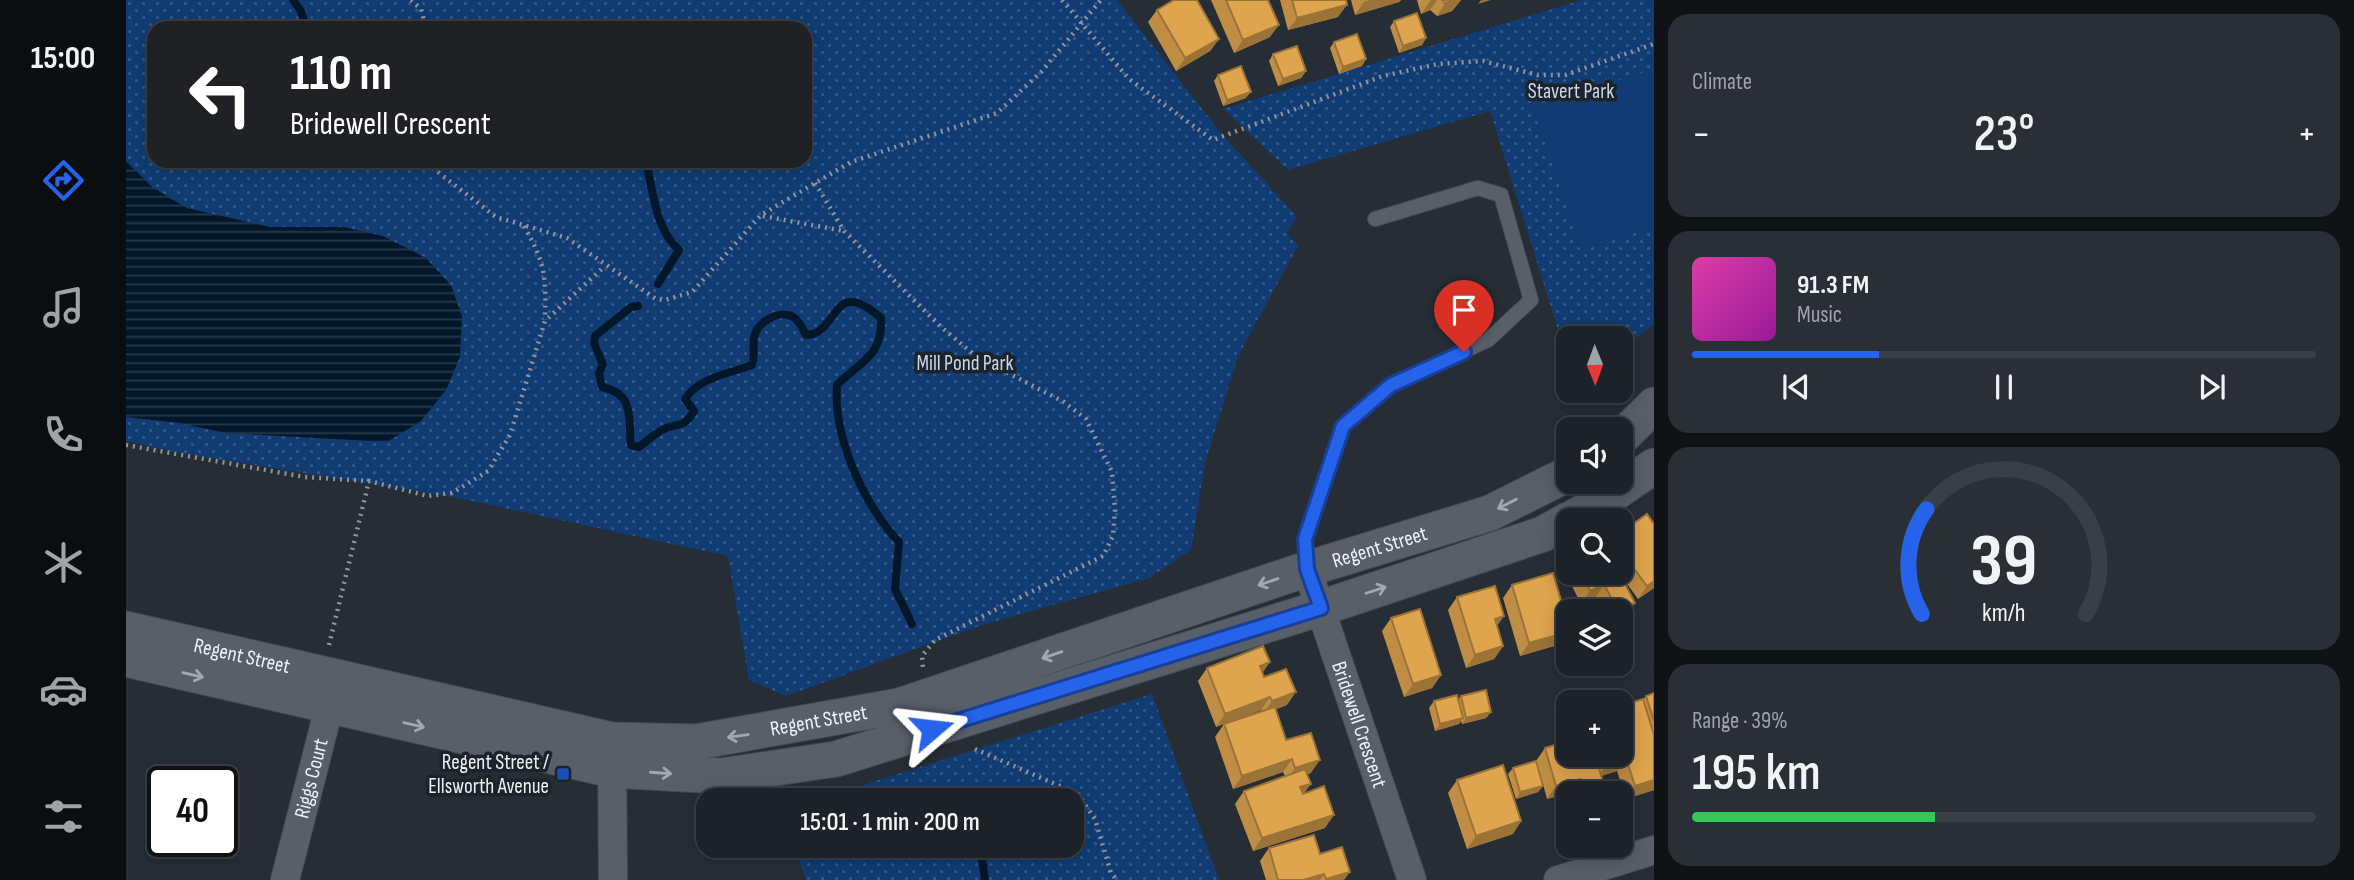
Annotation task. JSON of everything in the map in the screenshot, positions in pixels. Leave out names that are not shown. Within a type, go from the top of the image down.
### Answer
[{"type":"street","points":[[1633,426],[1654,405]]},
{"type":"street","name":"Regent Street","points":[[1590,508],[1654,466]]},
{"type":"street","name":"Regent Street","points":[[612,755],[899,706],[1307,569],[1490,513],[1556,480]]},
{"type":"street","name":"Regent Street","points":[[126,659],[332,692],[612,755],[721,776],[836,759],[1321,608],[1543,534],[1556,527]]},
{"type":"street","name":"Bridewell Crescent","points":[[1307,569],[1412,880]]},
{"type":"street","name":"Regent Street","points":[[126,629],[332,692]]},
{"type":"street","name":"Riggs Court","points":[[285,880],[332,692]]},
{"type":"street","points":[[612,755],[613,880]]},
{"type":"street","points":[[1558,880],[1654,850]]},
{"type":"lane","points":[[1307,569],[1305,539],[1343,426],[1391,385],[1488,340],[1531,300],[1501,195],[1478,188],[1375,219]]},
{"type":"path","points":[[411,0],[421,9],[424,21]]},
{"type":"path","points":[[1062,0],[1129,79],[1213,140],[1383,76],[1438,64],[1483,61],[1538,75],[1565,75],[1654,44]]},
{"type":"path","points":[[434,168],[496,216],[567,238],[605,267],[656,299],[665,300],[692,292],[761,215],[851,162],[996,113],[1041,72],[1083,25],[1101,0]]},
{"type":"path","points":[[815,184],[844,231],[940,326],[977,357],[1064,402],[1086,419],[1112,472],[1115,510],[1113,536],[1103,556],[935,640],[922,656],[923,673]]},
{"type":"path","points":[[761,215],[844,231]]},
{"type":"path","points":[[126,445],[305,477],[369,481],[428,496],[452,493],[488,471],[510,435],[545,321],[546,277],[542,258],[523,225]]},
{"type":"path","points":[[545,321],[605,267]]},
{"type":"path","points":[[329,645],[369,481]]},
{"type":"path","points":[[975,749],[1078,794],[1095,819],[1111,873],[1117,880]]},
{"type":"green space","name":"Mill Pond Park","points":[[126,0],[1117,0],[1221,133],[1297,217],[1287,233],[1298,246],[1238,356],[1205,463],[1191,550],[1149,578],[979,626],[786,696],[749,680],[728,556],[453,497],[186,454],[126,441]]},
{"type":"green space","name":"Stavert Park","points":[[1582,0],[1654,0],[1654,324],[1633,340],[1633,326],[1557,326],[1490,111],[1288,170],[1223,109]]},
{"type":"green space","points":[[1654,69],[1654,225],[1580,249],[1534,108]]},
{"type":"green space","points":[[1152,694],[1219,880],[806,880],[798,858],[1084,858],[1084,788],[853,788]]},
{"type":"shaded area","points":[[126,161],[152,187],[187,208],[270,227],[344,227],[383,236],[426,258],[451,285],[462,316],[460,357],[446,390],[421,421],[387,442],[226,433],[179,423],[126,417]]},
{"type":"building","points":[[1174,0],[1197,0],[1219,39],[1185,58],[1157,10]]},
{"type":"building","points":[[1226,0],[1268,0],[1279,25],[1243,40]]},
{"type":"building","points":[[1292,0],[1346,0],[1347,5],[1297,18]]},
{"type":"building","points":[[1417,13],[1426,38],[1403,46],[1394,21]]},
{"type":"building","points":[[1357,34],[1366,59],[1343,67],[1334,42]]},
{"type":"building","points":[[1297,46],[1306,71],[1283,79],[1273,54]]},
{"type":"building","points":[[1241,66],[1251,92],[1227,100],[1218,75]]},
{"type":"building","points":[[1647,514],[1654,524],[1654,581],[1647,586],[1633,567],[1633,524]]},
{"type":"building","points":[[1553,573],[1561,599],[1556,599],[1556,635],[1529,643],[1512,585]]},
{"type":"building","points":[[1587,585],[1602,585],[1590,591]]},
{"type":"building","points":[[1605,585],[1626,585],[1633,599],[1612,599]]},
{"type":"building","points":[[1495,586],[1504,616],[1495,619],[1503,646],[1475,655],[1457,597]]},
{"type":"building","points":[[1420,609],[1441,675],[1413,684],[1391,618]]},
{"type":"building","points":[[1263,646],[1270,662],[1260,666],[1264,677],[1286,669],[1296,692],[1272,701],[1270,697],[1225,714],[1207,668]]},
{"type":"building","points":[[1486,690],[1491,712],[1466,718],[1461,696]]},
{"type":"building","points":[[1654,693],[1654,721],[1646,696]]},
{"type":"building","points":[[1457,695],[1463,718],[1440,724],[1434,701]]},
{"type":"building","points":[[1643,699],[1654,735],[1654,780],[1635,786],[1629,767],[1633,767],[1633,702]]},
{"type":"building","points":[[1275,707],[1286,740],[1311,733],[1320,760],[1295,768],[1292,759],[1242,776],[1224,724]]},
{"type":"building","points":[[1556,745],[1556,767],[1599,767],[1603,781],[1556,781],[1556,786],[1545,748]]},
{"type":"building","points":[[1536,761],[1543,786],[1520,792],[1513,768]]},
{"type":"building","points":[[1503,765],[1521,821],[1476,836],[1457,780]]},
{"type":"building","points":[[1305,769],[1311,784],[1300,787],[1303,794],[1324,786],[1334,815],[1262,838],[1244,791]]},
{"type":"building","points":[[1314,835],[1320,854],[1342,847],[1350,872],[1326,879],[1324,874],[1303,880],[1278,880],[1269,848]]},
{"type":"waterway","points":[[293,0],[304,21]]},
{"type":"waterway","points":[[647,168],[660,221],[679,250],[658,284]]},
{"type":"waterway","points":[[638,306],[631,307],[595,336],[594,343],[603,365],[599,373],[602,387],[613,390],[625,401],[631,445],[639,447],[662,430],[679,425],[690,417],[694,411],[685,399],[698,386],[715,377],[752,365],[756,332],[769,318],[782,315],[793,317],[806,335],[825,326],[844,304],[853,302],[865,306],[881,318],[881,331],[874,350],[837,385],[837,405],[840,426],[853,469],[874,509],[899,542],[895,589],[912,624]]},
{"type":"waterway","points":[[982,858],[985,880]]},
{"type":"place","name":"Regent Street / Ellsworth Avenue","points":[[563,774]]},
{"type":"route","points":[[932,729],[1321,608],[1307,569],[1305,539],[1343,426],[1391,385],[1464,352]]}]
